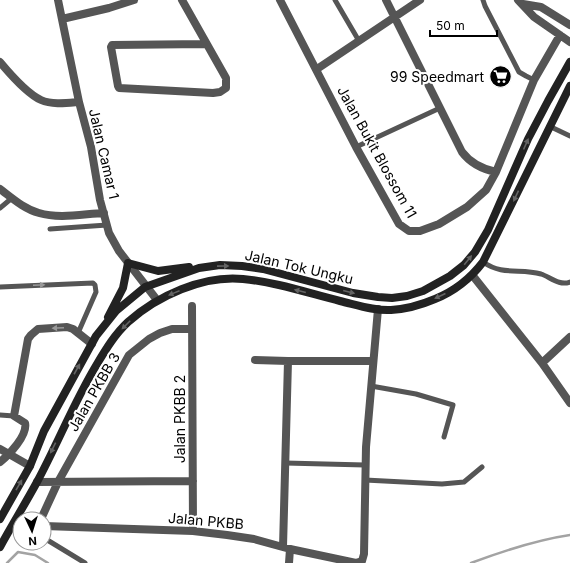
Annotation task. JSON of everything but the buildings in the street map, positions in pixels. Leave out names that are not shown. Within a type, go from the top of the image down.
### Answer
[{"type":"main road","name":"Jalan Tok Ungku","points":[[0,519],[30,466],[44,431],[92,344],[108,321],[125,303],[145,287],[198,268],[220,265],[263,269],[354,293],[392,298],[407,296],[422,291],[450,276],[464,265],[475,252],[488,230],[528,139],[570,62]]},
{"type":"main road","name":"Jalan Tok Ungku","points":[[23,511],[82,388],[111,340],[126,324],[157,300],[201,283],[222,279],[242,279],[262,282],[378,309],[406,308],[424,303],[455,289],[473,276],[483,262],[570,86]]},
{"type":"main road","points":[[108,321],[108,315],[123,288],[128,263],[158,271],[168,271],[192,266],[198,268]]},
{"type":"main road","name":"Jalan Tok Ungku","points":[[0,546],[12,530]]},
{"type":"street","name":"Jalan Camar 1","points":[[58,0],[79,102],[91,147],[109,233],[145,287],[157,300]]},
{"type":"street","points":[[62,19],[109,8],[134,0]]},
{"type":"street","points":[[182,0],[226,78],[226,88],[220,92],[119,88],[111,47],[112,45],[206,44]]},
{"type":"street","name":"Jalan Bukit Blossom 11","points":[[280,0],[356,147],[399,224],[409,231],[420,231],[439,224],[467,207],[486,190],[496,172],[534,80],[560,35]]},
{"type":"street","points":[[386,0],[396,17],[462,152],[467,158],[477,165],[496,172]]},
{"type":"street","points":[[317,69],[420,0]]},
{"type":"street","points":[[523,1],[542,7],[569,23]]},
{"type":"street","points":[[523,1],[534,16],[570,42]]},
{"type":"street","points":[[0,62],[26,89],[42,101],[60,104],[79,102]]},
{"type":"street","points":[[0,189],[20,204],[39,213],[57,216],[104,213]]},
{"type":"street","points":[[473,276],[542,363],[570,403]]},
{"type":"street","name":"Jalan PKBB 2","points":[[192,306],[193,531]]},
{"type":"street","points":[[365,480],[378,309]]},
{"type":"street","points":[[0,462],[10,454],[26,427],[24,423],[14,416],[30,335],[38,329],[67,327],[73,329],[92,344]]},
{"type":"street","name":"Jalan PKBB 3","points":[[45,511],[58,482],[129,355],[149,338],[160,333],[172,329],[192,329]]},
{"type":"street","points":[[542,363],[570,337]]},
{"type":"street","points":[[254,360],[373,362]]},
{"type":"street","points":[[288,361],[285,463],[287,548],[289,563]]},
{"type":"street","points":[[0,449],[30,466]]},
{"type":"street","name":"Jalan PKBB","points":[[52,526],[193,531],[254,539],[287,548],[356,563],[362,561],[364,554],[365,480]]},
{"type":"street","points":[[37,482],[193,481]]},
{"type":"lane","points":[[335,0],[359,41]]},
{"type":"lane","points":[[483,0],[519,72],[534,80]]},
{"type":"lane","points":[[356,147],[440,108]]},
{"type":"lane","points":[[549,126],[570,136]]},
{"type":"lane","points":[[0,208],[12,198]]},
{"type":"lane","points":[[50,229],[107,225]]},
{"type":"lane","points":[[483,262],[496,270],[538,274],[561,283],[570,282]]},
{"type":"lane","points":[[0,287],[93,283],[95,285],[96,292],[78,333]]},
{"type":"lane","points":[[371,386],[416,394],[453,405],[444,437]]},
{"type":"lane","points":[[0,415],[14,416]]},
{"type":"lane","points":[[285,463],[366,465]]},
{"type":"lane","points":[[365,480],[442,484],[464,482],[482,467]]},
{"type":"lane","points":[[52,543],[85,563]]},
{"type":"waterway","points":[[471,563],[520,546],[570,535]]},
{"type":"waterway","points":[[7,563],[18,552],[35,555],[48,563]]},
{"type":"place","name":"99 Speedmart","points":[[500,77]]}]
